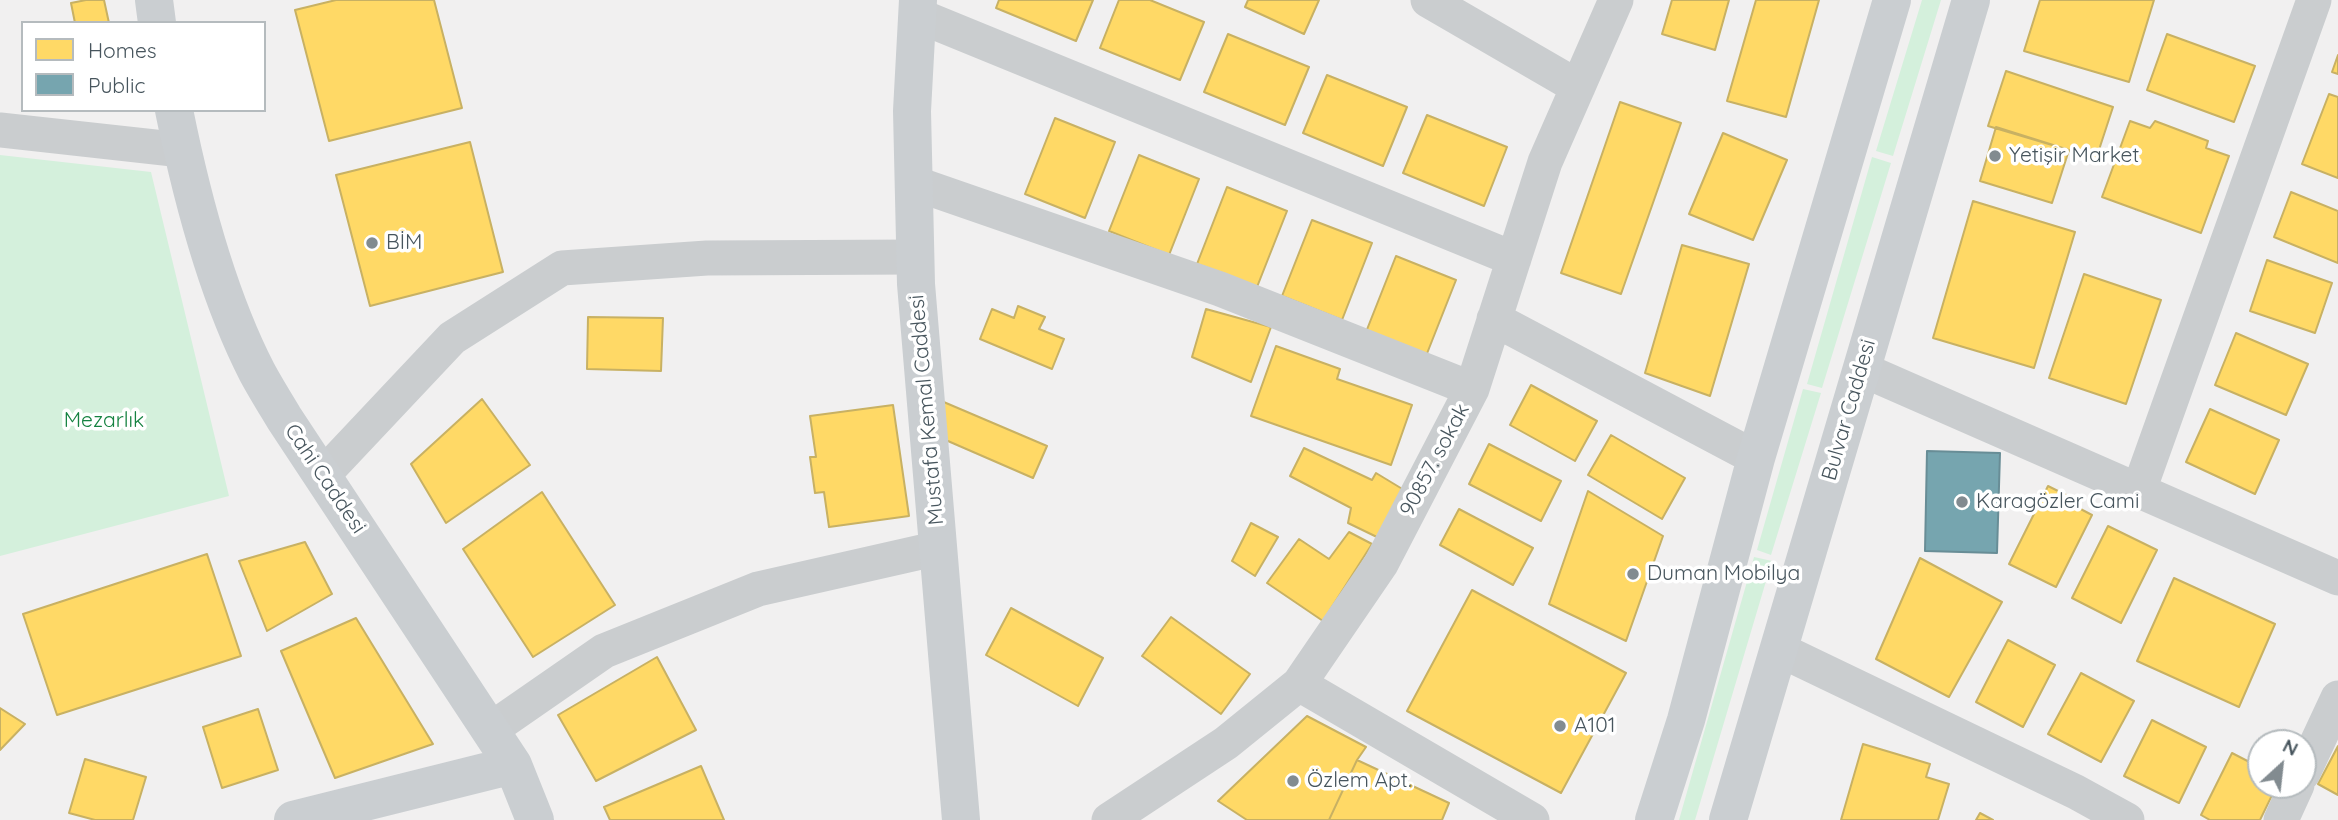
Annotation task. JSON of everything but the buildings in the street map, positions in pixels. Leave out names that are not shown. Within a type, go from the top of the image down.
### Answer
[{"type":"main road","points":[[154,0],[157,21]]},
{"type":"main road","points":[[1654,820],[1686,720],[1756,458],[1892,0]]},
{"type":"main road","name":"Bulvar Caddesi","points":[[1728,820],[1970,0]]},
{"type":"main road","name":"Mustafa Kemal Caddesi","points":[[918,8],[912,111],[915,257],[961,820]]},
{"type":"main road","name":"Cahi Caddesi","points":[[174,112],[182,150],[216,269],[231,313],[257,371],[284,418],[513,765],[535,820]]},
{"type":"main road","points":[[293,820],[513,765]]},
{"type":"street","points":[[1428,0],[1578,87]]},
{"type":"street","name":"90857. sokak","points":[[1109,820],[1226,743],[1299,684],[1381,564],[1472,389],[1545,162],[1616,0]]},
{"type":"street","points":[[2139,490],[2314,0]]},
{"type":"street","points":[[918,8],[1514,259]]},
{"type":"street","points":[[0,130],[182,150]]},
{"type":"street","points":[[914,183],[1220,289],[1472,389]]},
{"type":"street","points":[[323,475],[452,338],[562,268],[707,258],[915,257]]},
{"type":"street","points":[[1494,319],[1756,458]]},
{"type":"street","points":[[1861,369],[2338,578]]},
{"type":"street","points":[[490,730],[604,651],[758,589],[939,548]]},
{"type":"street","points":[[1778,649],[2117,817]]},
{"type":"street","points":[[1299,684],[1532,820]]},
{"type":"street","points":[[2317,743],[2338,698]]},
{"type":"street","points":[[2281,820],[2291,799]]},
{"type":"green space","points":[[1922,0],[1941,0],[1893,156],[1876,151]]},
{"type":"green space","name":"Mezarlık","points":[[0,155],[151,172],[229,496],[0,556]]},
{"type":"green space","points":[[1872,157],[1891,163],[1822,388],[1807,384]]},
{"type":"green space","points":[[1803,389],[1821,393],[1771,555],[1757,550]]},
{"type":"green space","points":[[1754,557],[1772,561],[1695,820],[1679,820]]},
{"type":"place","name":"Yetişir Market","points":[[1995,156]]},
{"type":"place","name":"BİM","points":[[372,243]]},
{"type":"place","name":"Karagözler Cami","points":[[1962,502]]},
{"type":"place","name":"Duman Mobilya","points":[[1633,574]]},
{"type":"place","name":"A101","points":[[1560,726]]},
{"type":"place","name":"Özlem Apt.","points":[[1293,781]]}]
